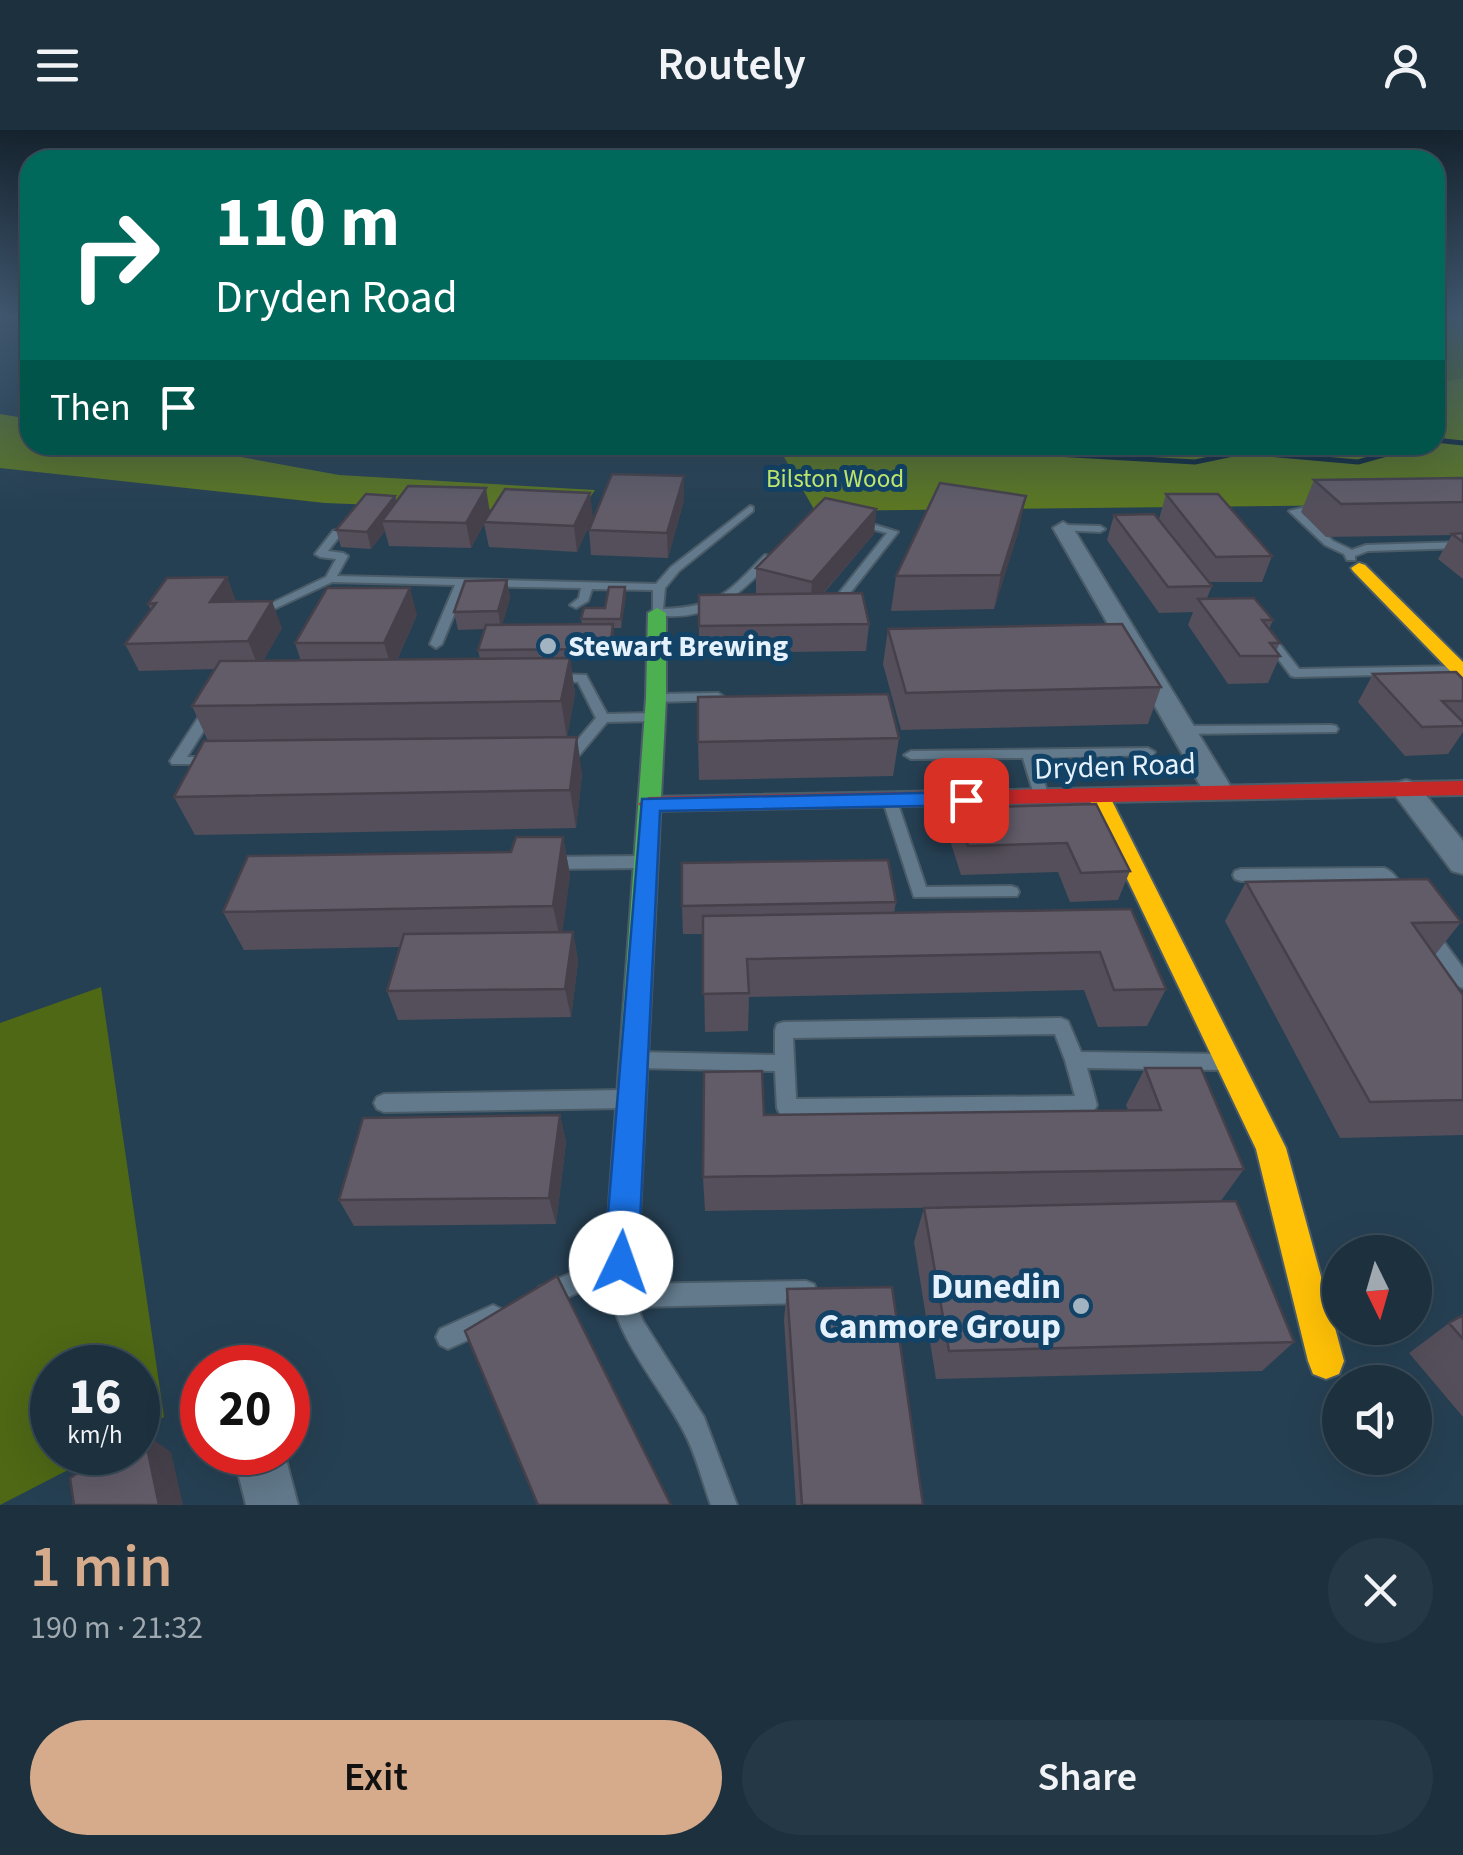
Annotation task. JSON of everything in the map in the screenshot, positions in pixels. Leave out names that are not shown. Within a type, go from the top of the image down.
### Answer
[{"type":"street","points":[[1063,528],[1124,642],[1184,730],[1219,792]]},
{"type":"street","points":[[1355,560],[1461,671]]},
{"type":"street","points":[[623,1233],[636,1060],[657,613]]},
{"type":"street","name":"Dryden Road","points":[[650,804],[1463,788]]},
{"type":"street","points":[[1406,790],[1463,864]]},
{"type":"street","points":[[1099,797],[1271,1148],[1326,1361]]},
{"type":"street","points":[[264,1475],[272,1505]]},
{"type":"lane","points":[[1326,506],[1294,512],[1355,560],[1385,546],[1463,545]]},
{"type":"lane","points":[[738,608],[657,613],[659,587],[675,569],[750,508]]},
{"type":"lane","points":[[815,612],[832,609],[893,532],[843,518]]},
{"type":"lane","points":[[1063,528],[1100,529]]},
{"type":"lane","points":[[330,579],[343,556],[320,554],[337,533]]},
{"type":"lane","points":[[718,607],[777,548]]},
{"type":"lane","points":[[245,618],[330,579],[659,587]]},
{"type":"lane","points":[[436,644],[462,581]]},
{"type":"lane","points":[[576,605],[584,599],[588,584]]},
{"type":"lane","points":[[1266,635],[1296,673],[1461,671]]},
{"type":"lane","points":[[542,678],[582,678],[603,718]]},
{"type":"lane","points":[[552,756],[572,755],[603,718],[728,697]]},
{"type":"lane","points":[[218,698],[177,761],[236,760]]},
{"type":"lane","points":[[1184,730],[1331,729]]},
{"type":"lane","points":[[911,754],[1148,752]]},
{"type":"lane","points":[[1028,754],[1042,798]]},
{"type":"lane","points":[[890,801],[920,893],[1011,892]]},
{"type":"lane","points":[[525,863],[644,862]]},
{"type":"lane","points":[[1242,875],[1384,874],[1407,905]]},
{"type":"lane","points":[[1418,920],[1463,981]]},
{"type":"lane","points":[[1061,1026],[1075,1060],[1088,1105],[787,1108],[784,1030],[1061,1026]]},
{"type":"lane","points":[[636,1060],[784,1063]]},
{"type":"lane","points":[[1075,1060],[1229,1062]]},
{"type":"lane","points":[[384,1103],[633,1099]]},
{"type":"lane","points":[[623,1233],[621,1296],[636,1329],[695,1426],[724,1505]]},
{"type":"lane","points":[[448,1337],[621,1263]]},
{"type":"lane","points":[[621,1296],[820,1292]]},
{"type":"green space","name":"Bilston Wood","points":[[1445,381],[1463,381],[1463,504],[815,511],[783,455],[1445,455]]},
{"type":"green space","points":[[0,414],[20,417],[20,455],[230,455],[339,475],[595,490],[579,513],[325,503],[0,468]]},
{"type":"green space","points":[[101,987],[153,1345],[30,1345],[30,1475],[58,1475],[0,1505],[0,1023]]},
{"type":"building","points":[[612,474],[684,476],[667,533],[589,530]]},
{"type":"building","points":[[1463,478],[1463,502],[1341,504],[1314,480]]},
{"type":"building","points":[[940,483],[1026,496],[1001,575],[896,576]]},
{"type":"building","points":[[408,486],[486,488],[466,523],[382,521]]},
{"type":"building","points":[[505,489],[590,493],[574,526],[484,522]]},
{"type":"building","points":[[366,494],[395,496],[367,532],[336,530]]},
{"type":"building","points":[[1166,494],[1218,494],[1272,556],[1216,557]]},
{"type":"building","points":[[825,498],[876,509],[812,582],[756,568]]},
{"type":"building","points":[[1154,514],[1212,586],[1168,587],[1114,515]]},
{"type":"building","points":[[227,577],[210,602],[272,601],[248,641],[125,644],[156,603],[148,604],[167,578]]},
{"type":"building","points":[[507,580],[498,611],[454,612],[465,581]]},
{"type":"building","points":[[609,587],[625,587],[621,619],[581,619],[584,608],[605,608]]},
{"type":"building","points":[[327,588],[410,588],[384,643],[295,643]]},
{"type":"building","points":[[862,593],[869,624],[699,626],[699,595]]},
{"type":"building","points":[[1254,598],[1273,620],[1262,620],[1280,643],[1270,643],[1280,656],[1240,656],[1198,599]]},
{"type":"building","name":"Stewart Brewing","points":[[613,624],[610,649],[478,650],[486,625]]},
{"type":"building","points":[[1122,624],[1161,687],[906,693],[888,629]]},
{"type":"building","points":[[570,658],[561,701],[192,706],[220,661]]},
{"type":"building","points":[[1456,672],[1463,679],[1463,701],[1442,701],[1463,726],[1422,727],[1373,674]]},
{"type":"building","points":[[888,694],[899,738],[698,742],[698,697]]},
{"type":"building","points":[[577,737],[570,790],[174,797],[204,741]]},
{"type":"building","points":[[1096,804],[1130,871],[1081,873],[1067,843],[968,846],[955,808]]},
{"type":"building","points":[[516,837],[563,837],[553,906],[223,912],[248,856],[511,852]]},
{"type":"building","points":[[888,860],[896,902],[682,906],[682,863]]},
{"type":"building","points":[[1428,879],[1461,922],[1412,923],[1463,995],[1463,1100],[1370,1102],[1246,882]]},
{"type":"building","points":[[1131,909],[1166,989],[1114,990],[1100,952],[747,959],[749,993],[703,994],[703,916]]},
{"type":"building","points":[[573,932],[565,989],[387,991],[404,934]]},
{"type":"building","points":[[1145,1068],[1201,1068],[1244,1169],[703,1177],[704,1072],[762,1071],[764,1115],[1161,1110]]},
{"type":"building","points":[[560,1115],[549,1198],[339,1200],[363,1118]]},
{"type":"building","name":"Dunedin Canmore Group","points":[[1236,1201],[1294,1342],[949,1351],[924,1208]]},
{"type":"building","points":[[557,1276],[671,1505],[538,1505],[465,1331]]},
{"type":"building","points":[[892,1287],[923,1505],[802,1505],[787,1289]]},
{"type":"building","points":[[1463,1315],[1463,1339],[1449,1323]]},
{"type":"building","points":[[153,1475],[159,1505],[74,1505],[70,1478]]},
{"type":"waterway","points":[[1445,441],[1463,443]]},
{"type":"waterway","points":[[1074,455],[1195,462],[1229,455]]},
{"type":"waterway","points":[[1278,455],[1358,462],[1383,455]]},
{"type":"traffic: fast","points":[[623,1233],[656,698],[657,613]]},
{"type":"traffic: slow","points":[[1359,568],[1463,673]]},
{"type":"traffic: slow","points":[[1099,797],[1271,1148],[1326,1361]]},
{"type":"traffic: jam","points":[[649,804],[1463,788]]},
{"type":"place","name":"Stewart Brewing","points":[[548,646]]},
{"type":"place","name":"Dunedin Canmore Group","points":[[1081,1306]]},
{"type":"route","points":[[621,1263],[650,804],[966,800]]}]
